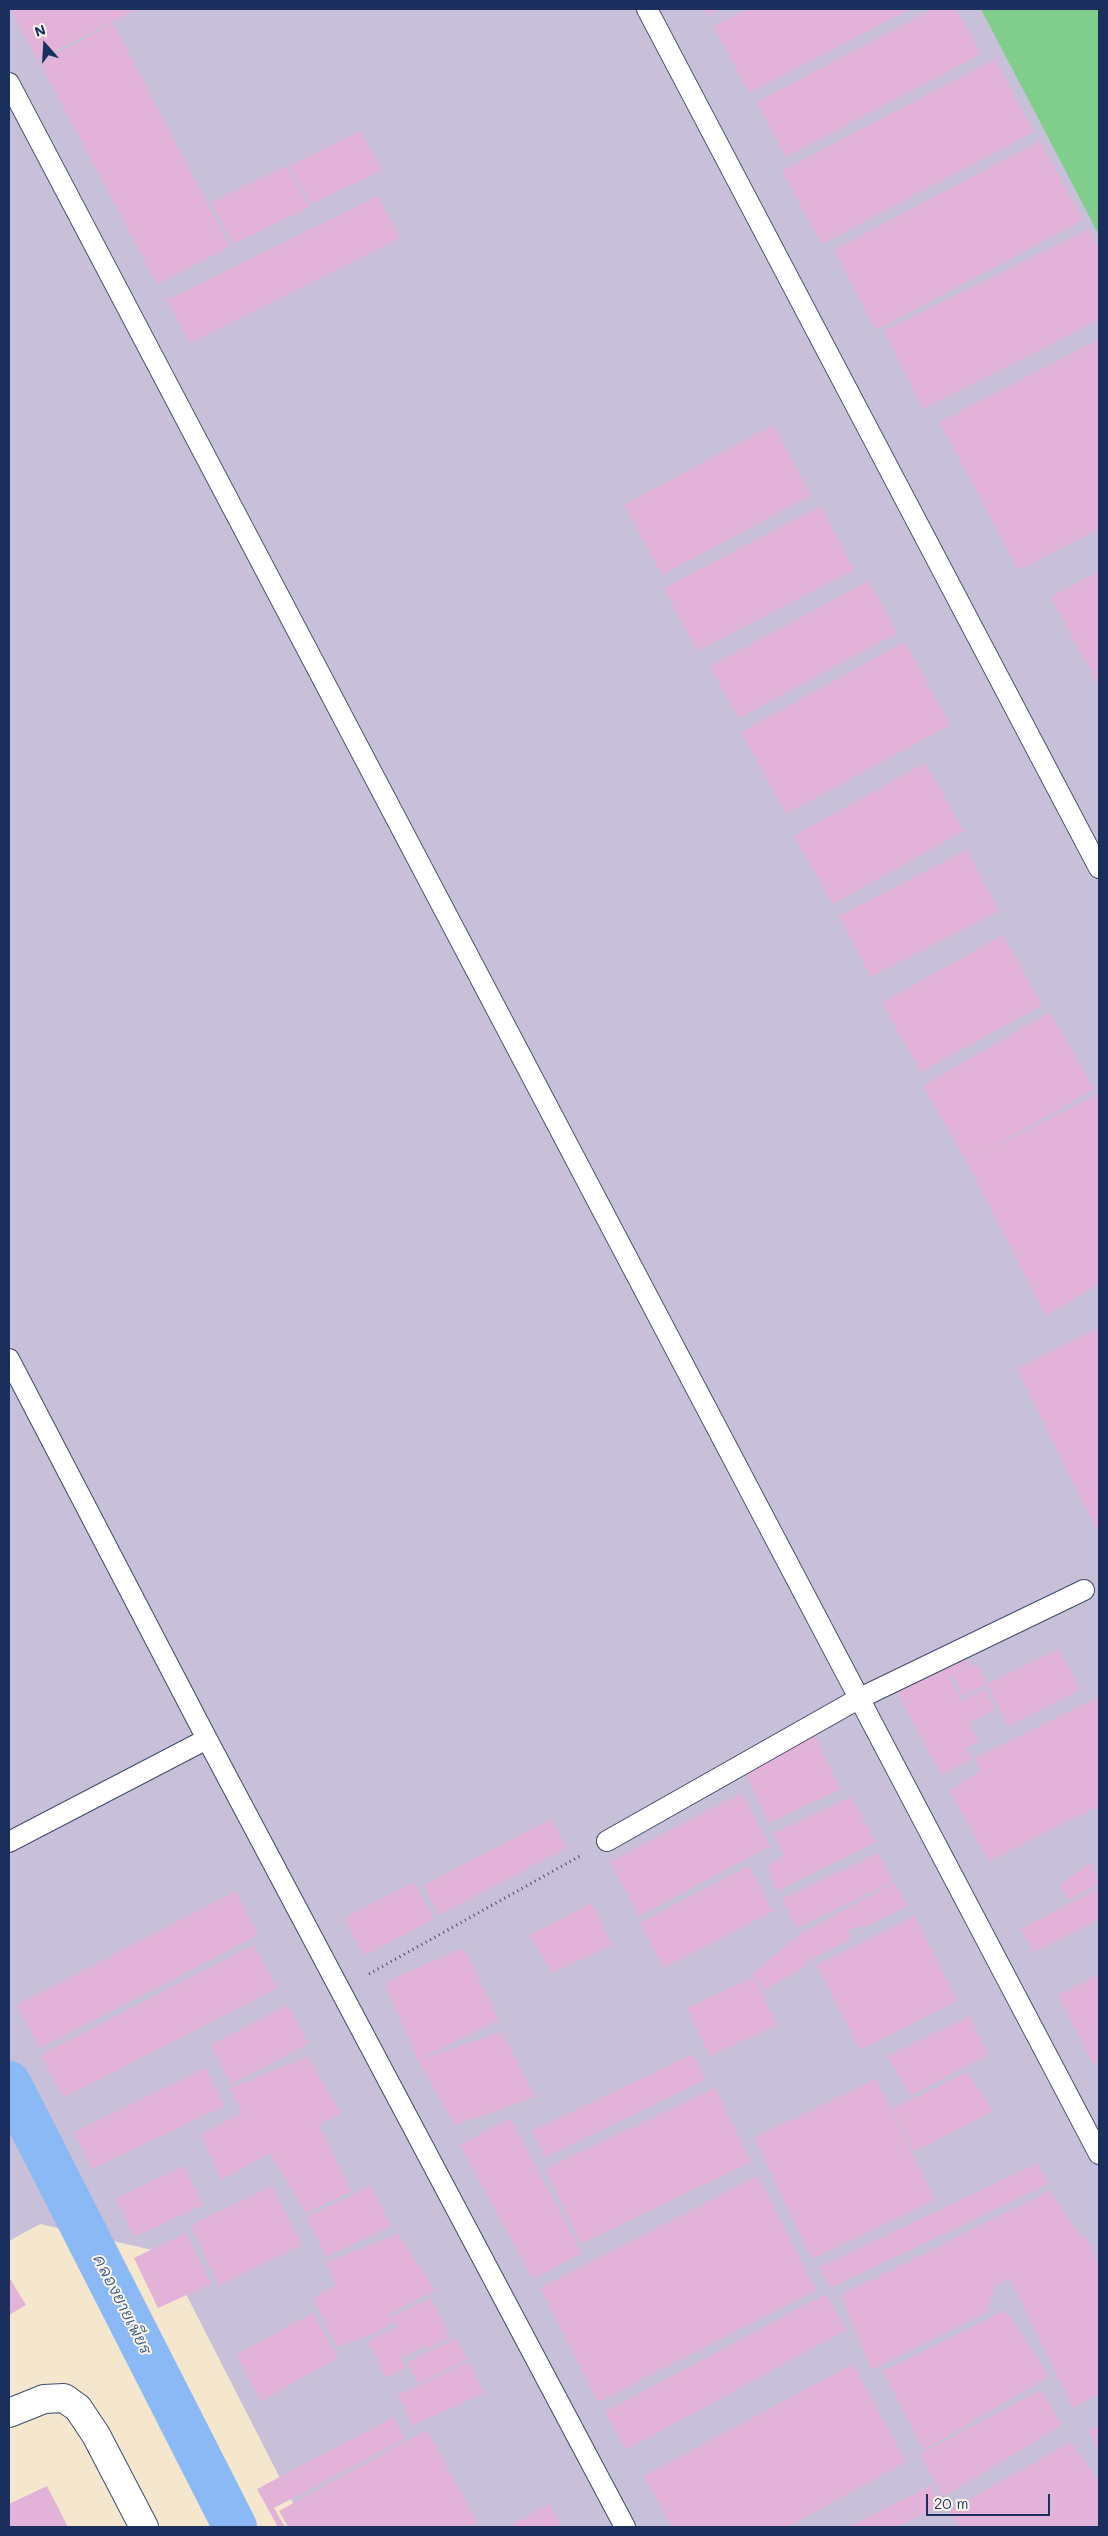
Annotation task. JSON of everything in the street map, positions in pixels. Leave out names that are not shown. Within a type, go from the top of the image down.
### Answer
[{"type":"street","points":[[9,2413],[44,2399],[64,2398],[78,2408],[96,2435],[144,2527]]},
{"type":"lane","points":[[647,9],[1099,868]]},
{"type":"lane","points":[[9,82],[1099,2154]]},
{"type":"lane","points":[[9,1359],[207,1740],[624,2527]]},
{"type":"lane","points":[[607,1841],[858,1699],[1084,1590]]},
{"type":"lane","points":[[9,1842],[207,1740]]},
{"type":"path","points":[[340,1991],[607,1841]]},
{"type":"shaded area","points":[[9,9],[1008,9],[1099,180],[1099,2527],[305,2527],[165,2253],[40,2224],[9,2241]]},
{"type":"green space","points":[[981,9],[1099,9],[1099,235]]},
{"type":"building","points":[[11,9],[137,9],[37,60]]},
{"type":"building","points":[[704,9],[722,9],[708,16]]},
{"type":"building","points":[[748,9],[910,9],[749,93],[714,26]]},
{"type":"building","points":[[933,9],[956,9],[981,54],[786,157],[757,102]]},
{"type":"building","points":[[113,23],[230,247],[157,284],[40,63]]},
{"type":"building","points":[[995,59],[1034,132],[822,244],[782,171]]},
{"type":"building","points":[[360,131],[382,170],[312,204],[289,166]]},
{"type":"building","points":[[1040,141],[1083,220],[876,330],[834,250]]},
{"type":"building","points":[[286,166],[310,207],[233,244],[211,202]]},
{"type":"building","points":[[378,196],[400,238],[190,343],[167,300]]},
{"type":"building","points":[[1089,229],[1099,250],[1099,320],[923,409],[884,331]]},
{"type":"building","points":[[1099,339],[1099,529],[1018,570],[940,422]]},
{"type":"building","points":[[773,425],[811,495],[662,575],[624,505]]},
{"type":"building","points":[[821,506],[854,570],[697,651],[664,588]]},
{"type":"building","points":[[1099,571],[1099,687],[1051,597]]},
{"type":"building","points":[[869,581],[897,633],[739,718],[710,666]]},
{"type":"building","points":[[905,642],[950,725],[786,814],[741,732]]},
{"type":"building","points":[[925,763],[964,831],[833,904],[794,836]]},
{"type":"building","points":[[967,850],[999,911],[871,977],[839,916]]},
{"type":"building","points":[[1003,935],[1042,1005],[921,1072],[882,1003]]},
{"type":"building","points":[[1050,1012],[1094,1089],[980,1155],[1099,1093],[1099,1284],[1046,1316],[967,1162],[923,1086]]},
{"type":"building","points":[[1099,1327],[1099,1535],[1017,1369]]},
{"type":"building","points":[[1059,1649],[1080,1690],[1008,1726],[987,1684]]},
{"type":"building","points":[[965,1656],[970,1665],[949,1677],[962,1701],[984,1689],[995,1709],[969,1723],[979,1742],[966,1748],[972,1759],[941,1775],[897,1692]]},
{"type":"building","points":[[977,1663],[987,1684],[963,1696],[953,1675]]},
{"type":"building","points":[[1099,1697],[1099,1807],[1063,1823],[989,1862],[950,1791],[980,1771],[975,1758]]},
{"type":"building","points":[[813,1731],[840,1789],[769,1823],[742,1765]]},
{"type":"building","points":[[741,1793],[770,1846],[639,1916],[610,1862]]},
{"type":"building","points":[[851,1797],[876,1842],[777,1891],[768,1867],[784,1855],[773,1833]]},
{"type":"building","points":[[551,1819],[567,1848],[439,1915],[424,1885]]},
{"type":"building","points":[[879,1853],[892,1882],[796,1928],[782,1899]]},
{"type":"building","points":[[1091,1862],[1099,1884],[1068,1900],[1060,1885]]},
{"type":"building","points":[[749,1866],[773,1911],[664,1968],[640,1923]]},
{"type":"building","points":[[414,1882],[434,1919],[364,1956],[344,1918]]},
{"type":"building","points":[[895,1882],[907,1906],[871,1924],[848,1930],[851,1939],[809,1959],[805,1966],[765,1990],[752,1974],[799,1935]]},
{"type":"building","points":[[1099,1888],[1099,1919],[1034,1952],[1021,1929]]},
{"type":"building","points":[[236,1891],[258,1935],[40,2048],[17,2005]]},
{"type":"building","points":[[592,1903],[612,1945],[552,1973],[530,1935]]},
{"type":"building","points":[[915,1916],[957,2001],[860,2050],[817,1965]]},
{"type":"building","points":[[254,1945],[277,1988],[63,2098],[41,2055]]},
{"type":"building","points":[[464,1948],[499,2020],[418,2060],[385,1985],[395,1977]]},
{"type":"building","points":[[1099,1974],[1099,2061],[1093,2064],[1058,1995]]},
{"type":"building","points":[[754,1977],[777,2025],[710,2056],[687,2008]]},
{"type":"building","points":[[288,2005],[308,2044],[231,2084],[211,2045]]},
{"type":"building","points":[[970,2016],[988,2055],[911,2095],[887,2056]]},
{"type":"building","points":[[502,2032],[535,2097],[455,2125],[418,2060]]},
{"type":"building","points":[[693,2054],[705,2080],[545,2157],[532,2131]]},
{"type":"building","points":[[308,2057],[341,2113],[319,2125],[351,2191],[306,2213],[270,2153],[221,2180],[201,2134],[242,2113],[230,2088]]},
{"type":"building","points":[[206,2068],[224,2106],[92,2169],[74,2132]]},
{"type":"building","points":[[967,2072],[993,2111],[914,2152],[892,2109]]},
{"type":"building","points":[[876,2079],[935,2200],[812,2259],[754,2138]]},
{"type":"building","points":[[715,2088],[751,2162],[581,2244],[545,2169]]},
{"type":"building","points":[[510,2118],[582,2253],[533,2279],[460,2145]]},
{"type":"building","points":[[1038,2163],[1048,2184],[830,2288],[820,2267]]},
{"type":"building","points":[[184,2166],[203,2205],[134,2237],[116,2198]]},
{"type":"building","points":[[758,2176],[816,2290],[598,2402],[540,2288]]},
{"type":"building","points":[[272,2186],[302,2245],[219,2285],[191,2225]]},
{"type":"building","points":[[371,2186],[391,2226],[326,2257],[307,2217]]},
{"type":"building","points":[[1050,2191],[1082,2238],[1086,2236],[1099,2265],[1099,2394],[1073,2408],[1010,2278],[996,2285],[987,2312],[871,2370],[841,2295]]},
{"type":"building","points":[[186,2233],[211,2284],[158,2308],[134,2258]]},
{"type":"building","points":[[398,2234],[435,2290],[389,2314],[393,2323],[371,2335],[337,2347],[313,2298],[336,2285],[326,2262]]},
{"type":"building","points":[[9,2277],[26,2305],[9,2315]]},
{"type":"building","points":[[826,2294],[846,2330],[626,2450],[605,2412]]},
{"type":"building","points":[[431,2298],[450,2337],[428,2349],[427,2345],[400,2358],[406,2368],[386,2378],[368,2341],[397,2327],[392,2317]]},
{"type":"building","points":[[1005,2310],[1049,2376],[924,2450],[883,2371]]},
{"type":"building","points":[[313,2313],[338,2358],[261,2401],[236,2355]]},
{"type":"building","points":[[456,2338],[467,2359],[418,2384],[407,2363]]},
{"type":"building","points":[[469,2362],[484,2393],[412,2426],[398,2395]]},
{"type":"building","points":[[853,2364],[906,2462],[787,2527],[672,2527],[644,2476]]},
{"type":"building","points":[[1041,2390],[1062,2425],[943,2497],[920,2454]]},
{"type":"building","points":[[394,2417],[405,2439],[274,2508],[285,2527],[278,2527],[257,2489]]},
{"type":"building","points":[[1099,2425],[1099,2453],[1088,2431]]},
{"type":"building","points":[[427,2430],[477,2522],[468,2527],[288,2527],[279,2511]]},
{"type":"building","points":[[1071,2442],[1099,2483],[1099,2527],[958,2527],[950,2510]]},
{"type":"building","points":[[47,2486],[68,2527],[9,2527],[9,2504]]},
{"type":"building","points":[[931,2486],[941,2505],[897,2527],[847,2527]]},
{"type":"building","points":[[550,2504],[561,2527],[508,2527]]},
{"type":"waterway","name":"คลองยายเพียร","points":[[9,2083],[235,2527]]}]
